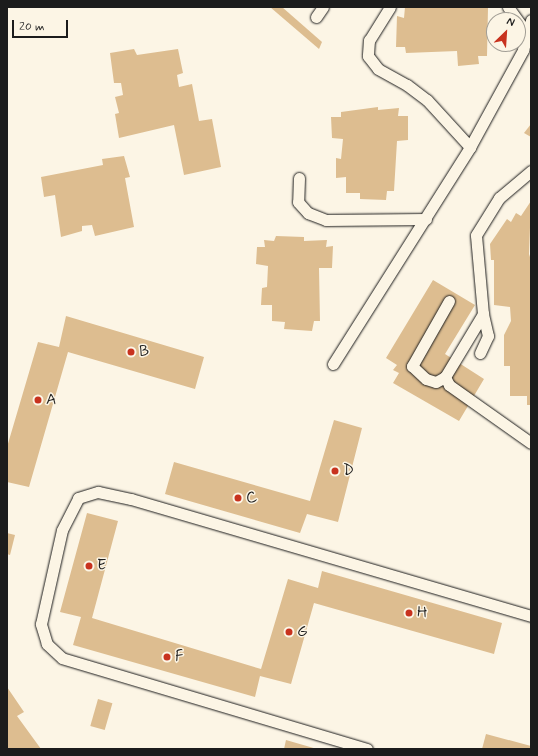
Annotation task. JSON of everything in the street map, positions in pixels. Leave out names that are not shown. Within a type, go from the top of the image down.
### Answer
[{"type":"lane","points":[[316,17],[323,7]]},
{"type":"lane","points":[[390,7],[368,40],[368,56],[378,69],[407,85],[427,100],[470,147]]},
{"type":"lane","points":[[508,7],[527,33]]},
{"type":"lane","points":[[333,364],[426,219],[470,147],[523,50],[531,20]]},
{"type":"lane","points":[[480,353],[488,336],[483,314],[476,234],[499,198],[531,170]]},
{"type":"lane","points":[[299,178],[298,202],[308,214],[326,220],[426,219]]},
{"type":"lane","points":[[449,301],[412,366],[426,379],[436,382],[444,377],[483,314]]},
{"type":"lane","points":[[444,377],[449,385],[531,443]]},
{"type":"lane","points":[[367,749],[62,658],[47,644],[42,624],[62,530],[78,498],[98,492],[131,498],[531,616]]},
{"type":"building","points":[[270,7],[282,7],[322,42],[319,49]]},
{"type":"building","points":[[405,7],[488,8],[488,12],[486,12],[487,56],[478,56],[479,64],[458,66],[457,51],[406,53],[405,47],[396,47],[397,16],[404,18]]},
{"type":"building","points":[[134,49],[137,55],[178,49],[183,73],[177,75],[179,87],[192,84],[199,121],[212,119],[221,167],[184,175],[174,125],[119,138],[115,114],[119,113],[115,97],[123,95],[121,83],[114,83],[110,53]]},
{"type":"building","points":[[378,107],[378,110],[399,108],[398,116],[408,116],[408,140],[397,141],[394,191],[387,191],[386,200],[360,199],[360,193],[346,193],[346,177],[336,178],[336,158],[341,159],[343,139],[332,138],[331,117],[341,117],[341,112]]},
{"type":"building","points":[[531,124],[531,137],[524,133]]},
{"type":"building","points":[[124,156],[130,177],[125,178],[134,227],[95,236],[92,225],[82,226],[82,231],[61,237],[55,195],[44,197],[41,177],[103,165],[102,159]]},
{"type":"building","points":[[531,201],[529,254],[531,260],[531,405],[527,405],[527,396],[510,396],[510,366],[504,366],[504,335],[511,321],[510,307],[494,305],[494,260],[491,260],[490,244],[507,219],[511,222],[516,213],[521,216]]},
{"type":"building","points":[[276,236],[304,237],[304,241],[327,240],[326,247],[333,246],[332,268],[319,268],[320,321],[314,321],[312,331],[284,329],[285,322],[272,321],[272,305],[261,305],[262,288],[267,287],[268,266],[256,264],[257,247],[265,247],[264,240],[274,241]]},
{"type":"building","points":[[433,280],[475,305],[445,354],[484,379],[459,421],[393,383],[399,373],[393,370],[397,365],[386,358]]},
{"type":"building","points":[[66,316],[204,357],[195,389],[68,352],[29,487],[7,482],[7,447],[38,342],[59,347]]},
{"type":"building","name":"C","points":[[334,420],[362,428],[338,522],[307,514],[300,533],[165,494],[174,462],[310,501]]},
{"type":"building","points":[[87,513],[118,521],[92,618],[261,669],[288,579],[318,588],[322,571],[502,623],[494,654],[314,603],[291,684],[260,676],[255,697],[73,645],[81,617],[60,612]]},
{"type":"building","points":[[7,533],[15,535],[10,555],[7,554]]},
{"type":"building","points":[[7,687],[24,712],[17,716],[41,749],[7,749]]},
{"type":"building","points":[[98,699],[112,703],[105,730],[90,726]]},
{"type":"building","points":[[486,734],[531,746],[531,749],[482,749]]},
{"type":"building","points":[[286,740],[317,749],[284,749]]},
{"type":"place","name":"B","points":[[131,352]]},
{"type":"place","name":"A","points":[[38,400]]},
{"type":"place","name":"D","points":[[335,471]]},
{"type":"place","name":"C","points":[[238,498]]},
{"type":"place","name":"E","points":[[89,566]]},
{"type":"place","name":"H","points":[[409,613]]},
{"type":"place","name":"G","points":[[289,632]]},
{"type":"place","name":"F","points":[[167,657]]}]
